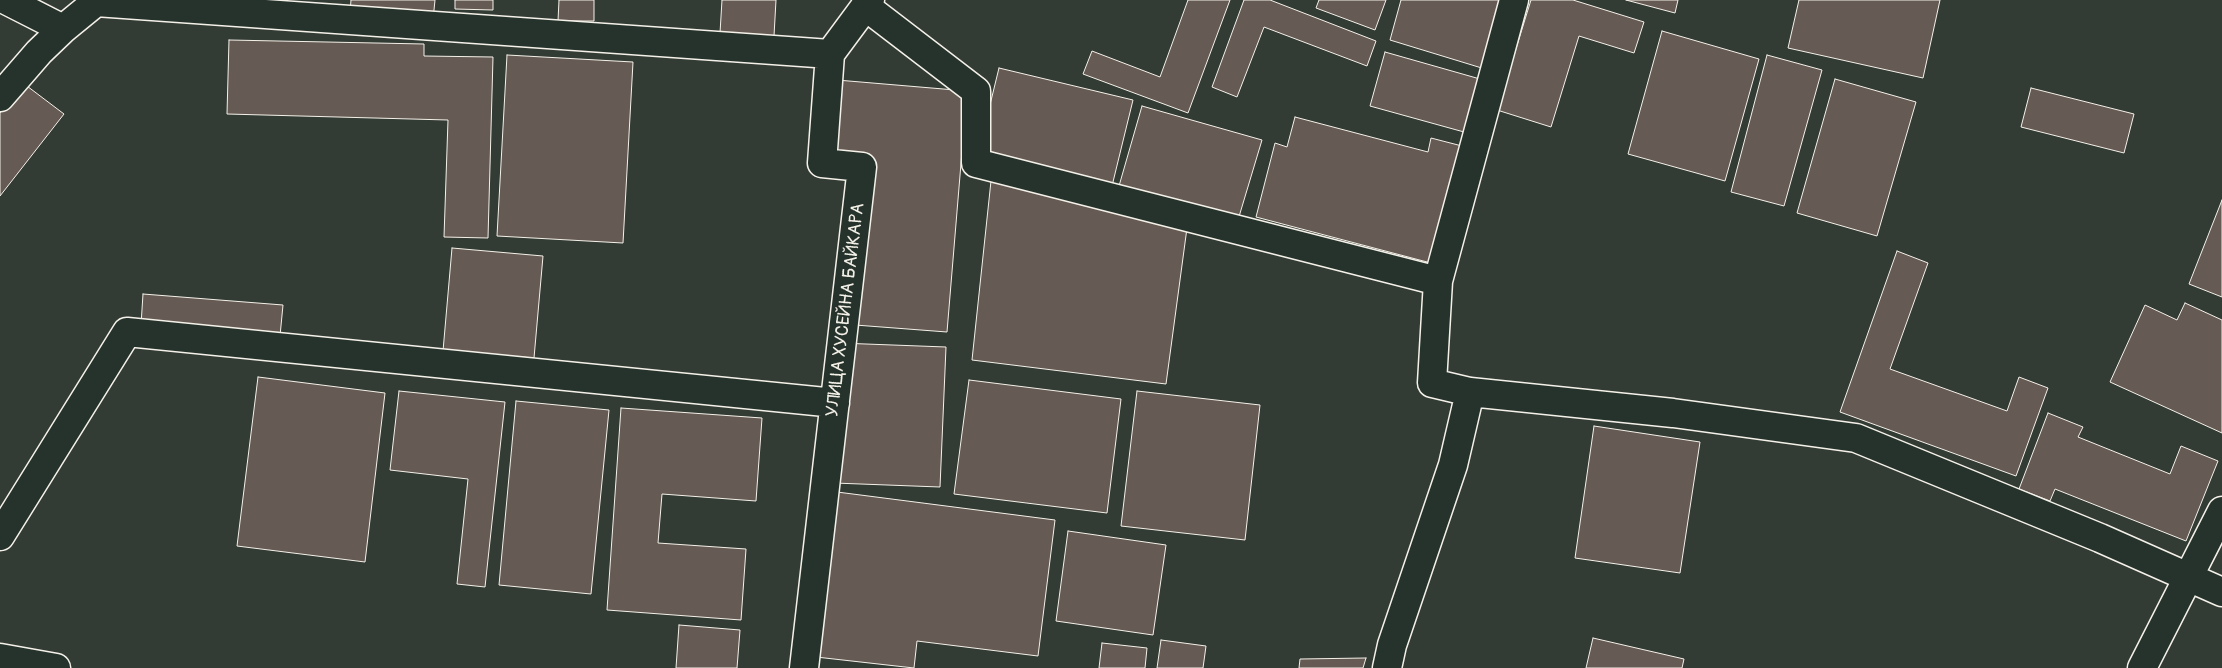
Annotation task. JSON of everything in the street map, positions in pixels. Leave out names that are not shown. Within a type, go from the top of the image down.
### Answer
[{"type":"street","points":[[6,0],[63,29]]},
{"type":"street","points":[[1514,0],[1438,281],[1432,384],[1470,392],[1673,413],[1856,438],[2100,538],[2222,592]]},
{"type":"street","points":[[0,97],[39,52],[97,1],[830,54],[868,3],[976,91],[976,163],[1438,281]]},
{"type":"street","name":"УЛИЦА ХУСЕЙНА БАЙКАРА","points":[[804,668],[862,167],[822,163],[830,54]]},
{"type":"street","points":[[0,536],[127,332],[835,403]]},
{"type":"street","points":[[1387,668],[1392,646],[1453,466],[1470,392]]},
{"type":"street","points":[[2142,668],[2222,511]]},
{"type":"street","points":[[0,658],[56,668]]},
{"type":"building","points":[[351,0],[435,0],[433,20],[350,12]]},
{"type":"building","points":[[455,0],[493,0],[493,10],[455,9]]},
{"type":"building","points":[[559,0],[594,0],[594,21],[558,21]]},
{"type":"building","points":[[722,0],[776,0],[774,36],[720,33]]},
{"type":"building","points":[[1188,0],[1230,0],[1188,113],[1083,74],[1092,51],[1160,77]]},
{"type":"building","points":[[1244,0],[1270,0],[1376,41],[1367,66],[1264,27],[1237,97],[1212,87]]},
{"type":"building","points":[[1319,0],[1386,0],[1375,30],[1316,8]]},
{"type":"building","points":[[1401,0],[1506,0],[1485,69],[1390,40]]},
{"type":"building","points":[[1531,0],[1573,0],[1644,22],[1634,53],[1579,36],[1551,127],[1497,110]]},
{"type":"building","points":[[1626,0],[1678,0],[1675,13]]},
{"type":"building","points":[[1799,0],[1940,0],[1923,78],[1788,48]]},
{"type":"building","points":[[1662,31],[1759,59],[1725,181],[1628,154]]},
{"type":"building","points":[[229,40],[424,44],[424,56],[493,57],[488,238],[444,237],[448,120],[227,114]]},
{"type":"building","points":[[1385,52],[1480,79],[1464,132],[1370,106]]},
{"type":"building","points":[[507,55],[633,62],[623,243],[497,236]]},
{"type":"building","points":[[1767,55],[1822,70],[1784,206],[1731,192]]},
{"type":"building","points":[[999,68],[1133,100],[1112,186],[978,154]]},
{"type":"building","points":[[825,79],[967,91],[947,332],[842,324],[854,172],[818,170]]},
{"type":"building","points":[[1835,79],[1916,102],[1877,236],[1797,213]]},
{"type":"building","points":[[23,83],[64,114],[0,196],[0,113]]},
{"type":"building","points":[[2031,88],[2134,114],[2124,153],[2021,127]]},
{"type":"building","points":[[1142,106],[1262,140],[1238,220],[1119,186]]},
{"type":"building","points":[[1295,117],[1428,152],[1431,138],[1462,146],[1431,263],[1256,217],[1275,143],[1287,147]]},
{"type":"building","points":[[991,181],[1187,228],[1166,384],[972,360]]},
{"type":"building","points":[[2222,200],[2222,297],[2189,284]]},
{"type":"building","points":[[452,248],[543,256],[534,358],[443,351]]},
{"type":"building","points":[[1897,251],[1928,263],[1890,369],[2007,411],[2019,377],[2048,388],[2016,476],[1840,412]]},
{"type":"building","points":[[143,294],[283,305],[280,336],[141,325]]},
{"type":"building","points":[[2185,303],[2222,320],[2222,433],[2110,382],[2145,305],[2177,320]]},
{"type":"building","points":[[839,343],[946,347],[940,487],[834,483]]},
{"type":"building","points":[[258,377],[385,393],[365,562],[237,546]]},
{"type":"building","points":[[969,380],[1121,399],[1107,513],[954,494]]},
{"type":"building","points":[[399,391],[505,402],[485,587],[457,584],[468,479],[390,470]]},
{"type":"building","points":[[1137,391],[1260,405],[1245,540],[1121,526]]},
{"type":"building","points":[[516,401],[609,410],[591,594],[499,585]]},
{"type":"building","points":[[621,408],[762,418],[756,501],[662,494],[658,543],[746,549],[741,620],[607,610]]},
{"type":"building","points":[[2048,413],[2083,427],[2078,437],[2170,474],[2181,446],[2218,461],[2186,541],[2055,489],[2050,501],[2019,489]]},
{"type":"building","points":[[1594,426],[1700,442],[1680,573],[1575,558]]},
{"type":"building","points":[[837,492],[1055,520],[1038,656],[917,641],[914,668],[816,657]]},
{"type":"building","points":[[1068,531],[1166,545],[1153,635],[1056,621]]},
{"type":"building","points":[[679,625],[740,630],[737,668],[676,668]]},
{"type":"building","points":[[1593,638],[1684,659],[1682,668],[1586,668]]},
{"type":"building","points":[[1161,640],[1206,646],[1203,668],[1157,668]]},
{"type":"building","points":[[1102,643],[1147,648],[1145,668],[1099,668]]},
{"type":"building","points":[[1366,658],[1363,668],[1299,668],[1300,659]]}]
